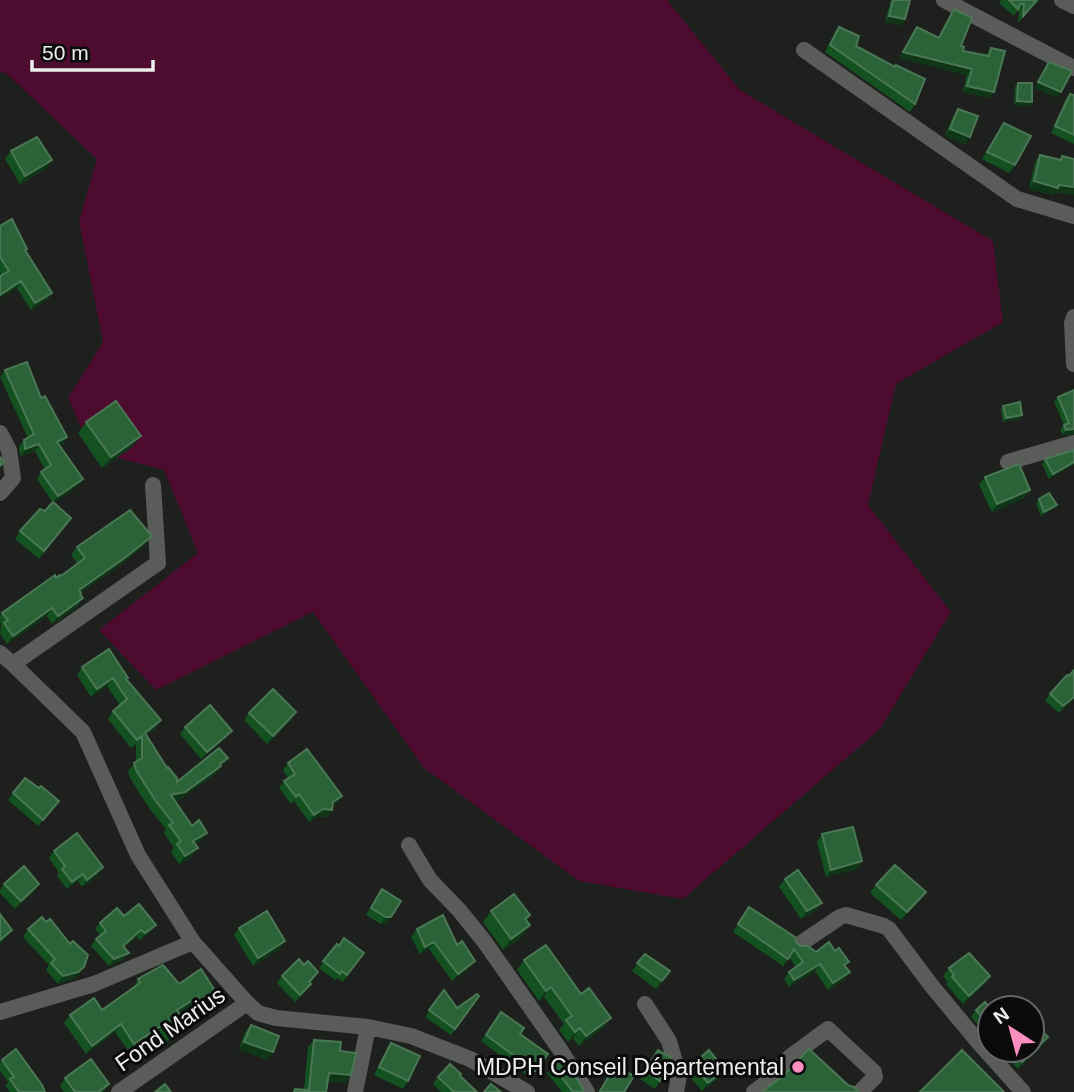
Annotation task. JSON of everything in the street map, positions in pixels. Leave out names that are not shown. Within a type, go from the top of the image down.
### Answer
[{"type":"street","points":[[944,0],[1074,68]]},
{"type":"street","points":[[1062,0],[1074,6]]},
{"type":"street","points":[[804,50],[1017,199],[1074,216]]},
{"type":"street","points":[[1074,317],[1074,364]]},
{"type":"street","points":[[0,433],[9,450],[13,478],[0,493]]},
{"type":"street","points":[[1008,462],[1074,443]]},
{"type":"street","points":[[13,664],[158,563],[153,485]]},
{"type":"street","points":[[0,653],[83,732],[138,855],[193,942],[258,1013],[276,1018],[368,1027],[411,1035],[470,1059],[522,1091]]},
{"type":"street","points":[[409,845],[429,880],[459,910],[484,941],[587,1092]]},
{"type":"street","points":[[800,944],[845,915],[887,927],[963,1024],[1023,1092]]},
{"type":"street","points":[[0,1012],[94,984],[193,942]]},
{"type":"street","name":"Fond Marius","points":[[119,1092],[247,1003]]},
{"type":"street","points":[[645,1004],[669,1041],[679,1076],[676,1092]]},
{"type":"street","points":[[355,1092],[368,1027]]},
{"type":"street","points":[[754,1092],[790,1057],[804,1054],[827,1029],[874,1072],[875,1077],[860,1092]]},
{"type":"shaded area","points":[[0,0],[667,0],[740,90],[993,241],[1003,322],[896,384],[868,505],[951,612],[880,729],[683,899],[579,881],[424,768],[313,612],[156,690],[99,630],[198,553],[164,470],[92,451],[68,398],[103,342],[79,221],[97,159],[7,74],[0,72]]},
{"type":"building","points":[[893,0],[910,0],[905,19],[889,16]]},
{"type":"building","points":[[1009,0],[1037,0],[1023,16],[1024,4],[1020,4],[1018,9]]},
{"type":"building","points":[[954,9],[972,18],[961,46],[964,47],[963,51],[989,56],[991,48],[1005,51],[994,92],[967,86],[972,69],[903,52],[917,27],[939,38]]},
{"type":"building","points":[[839,27],[859,36],[856,46],[895,67],[896,65],[925,79],[915,104],[830,45]]},
{"type":"building","points":[[1049,62],[1072,71],[1061,92],[1038,82]]},
{"type":"building","points":[[1018,83],[1032,83],[1032,102],[1017,101]]},
{"type":"building","points":[[1070,94],[1074,95],[1074,135],[1055,126]]},
{"type":"building","points":[[958,109],[978,116],[970,137],[950,129]]},
{"type":"building","points":[[1004,123],[1031,136],[1015,165],[987,152]]},
{"type":"building","points":[[37,137],[52,160],[25,176],[11,151]]},
{"type":"building","points":[[1040,155],[1061,160],[1062,156],[1074,159],[1074,187],[1059,185],[1058,188],[1034,181]]},
{"type":"building","points":[[12,219],[27,249],[25,250],[52,293],[35,303],[21,281],[0,295],[0,276],[9,271],[0,257],[0,226]]},
{"type":"building","points":[[27,362],[41,398],[45,396],[67,437],[57,442],[83,479],[58,496],[41,472],[51,465],[39,444],[25,449],[24,440],[34,434],[5,370]]},
{"type":"building","points":[[1074,390],[1074,429],[1066,430],[1064,425],[1069,423],[1058,397]]},
{"type":"building","points":[[116,401],[141,436],[111,457],[86,422]]},
{"type":"building","points":[[1020,402],[1022,415],[1006,418],[1003,406]]},
{"type":"building","points":[[1074,450],[1074,462],[1053,474],[1045,459]]},
{"type":"building","points":[[1019,464],[1030,490],[997,504],[985,477]]},
{"type":"building","points":[[1049,493],[1057,505],[1044,512],[1039,499]]},
{"type":"building","points":[[53,502],[71,518],[44,551],[20,531],[40,509],[45,511]]},
{"type":"building","points":[[130,510],[152,536],[79,590],[83,598],[58,616],[52,608],[13,636],[4,623],[8,620],[2,613],[55,575],[56,578],[61,576],[85,558],[77,547]]},
{"type":"building","points":[[109,649],[128,678],[126,679],[161,720],[145,733],[167,768],[177,778],[177,782],[219,748],[228,758],[185,792],[171,795],[192,826],[199,820],[207,833],[193,841],[198,848],[185,856],[177,844],[181,841],[169,825],[173,823],[136,770],[134,763],[142,758],[142,736],[137,740],[113,711],[127,699],[113,678],[97,689],[82,667]]},
{"type":"building","points":[[1074,670],[1074,697],[1063,706],[1050,694]]},
{"type":"building","points":[[273,689],[296,712],[273,736],[249,713]]},
{"type":"building","points":[[210,705],[232,731],[207,752],[185,727]]},
{"type":"building","points":[[307,749],[342,796],[333,802],[332,810],[323,809],[314,815],[299,794],[296,797],[284,781],[295,774],[288,763]]},
{"type":"building","points":[[25,778],[39,788],[41,786],[59,801],[43,820],[13,793]]},
{"type":"building","points":[[853,827],[862,861],[831,870],[822,834]]},
{"type":"building","points":[[77,833],[103,867],[87,880],[83,874],[72,882],[62,869],[65,866],[54,851]]},
{"type":"building","points":[[895,865],[926,892],[907,912],[876,885]]},
{"type":"building","points":[[24,866],[39,884],[21,901],[4,884]]},
{"type":"building","points":[[798,870],[822,903],[807,911],[785,879]]},
{"type":"building","points":[[382,889],[401,901],[391,917],[371,908]]},
{"type":"building","points":[[514,894],[530,915],[525,919],[530,925],[511,939],[491,911]]},
{"type":"building","points":[[139,904],[156,925],[145,933],[141,930],[123,946],[129,953],[114,959],[96,939],[106,931],[100,923],[117,908],[124,916]]},
{"type":"building","points":[[749,907],[795,937],[800,946],[808,946],[816,952],[829,942],[835,951],[839,948],[849,962],[844,965],[850,972],[833,983],[820,964],[794,980],[789,972],[803,962],[794,949],[788,959],[738,924]]},
{"type":"building","points":[[267,911],[285,941],[258,958],[239,928]]},
{"type":"building","points":[[0,914],[12,930],[0,940]]},
{"type":"building","points":[[443,915],[457,945],[462,941],[475,961],[458,974],[434,942],[425,947],[417,929]]},
{"type":"building","points":[[42,917],[46,922],[50,919],[70,944],[73,941],[88,955],[84,967],[78,972],[63,976],[51,963],[55,959],[28,929]]},
{"type":"building","points":[[344,938],[364,953],[347,975],[342,971],[340,974],[323,961]]},
{"type":"building","points":[[546,945],[581,994],[589,988],[611,1018],[586,1036],[580,1028],[575,1032],[566,1020],[572,1016],[551,987],[546,991],[524,960]]},
{"type":"building","points":[[969,953],[990,976],[969,996],[952,977],[954,975],[949,968]]},
{"type":"building","points":[[645,954],[670,971],[662,981],[637,963]]},
{"type":"building","points":[[299,959],[304,965],[308,961],[318,972],[300,995],[282,976]]},
{"type":"building","points":[[163,965],[179,984],[201,969],[219,997],[204,1007],[198,997],[177,1010],[187,1025],[171,1036],[164,1024],[134,1044],[121,1024],[92,1046],[70,1015],[94,998],[102,1010],[140,983],[138,979]]},
{"type":"building","points":[[444,990],[457,1008],[477,994],[479,996],[455,1029],[429,1010]]},
{"type":"building","points":[[501,1012],[524,1028],[520,1034],[548,1054],[535,1071],[486,1035]]},
{"type":"building","points":[[251,1025],[279,1036],[273,1052],[244,1042]]},
{"type":"building","points":[[314,1040],[341,1042],[340,1051],[356,1053],[351,1075],[329,1073],[326,1092],[294,1092],[295,1089],[309,1090]]},
{"type":"building","points":[[391,1043],[420,1056],[408,1081],[379,1067]]},
{"type":"building","points":[[16,1049],[45,1092],[19,1092],[10,1079],[14,1077],[2,1060]]},
{"type":"building","points":[[809,1049],[848,1085],[859,1092],[763,1092]]},
{"type":"building","points":[[658,1050],[670,1057],[672,1063],[660,1081],[645,1071]]},
{"type":"building","points":[[709,1050],[725,1070],[708,1083],[694,1063]]},
{"type":"building","points":[[962,1050],[1004,1092],[920,1092]]},
{"type":"building","points":[[563,1058],[584,1090],[581,1092],[573,1092],[553,1066]]},
{"type":"building","points":[[91,1059],[109,1084],[98,1092],[75,1092],[65,1078]]},
{"type":"building","points":[[450,1064],[477,1092],[454,1092],[438,1077]]},
{"type":"building","points":[[615,1066],[634,1076],[624,1092],[600,1091]]},
{"type":"building","points":[[165,1084],[171,1092],[155,1092]]},
{"type":"building","points":[[491,1084],[501,1092],[484,1092]]},
{"type":"place","name":"MDPH Conseil Départemental","points":[[798,1067]]}]
